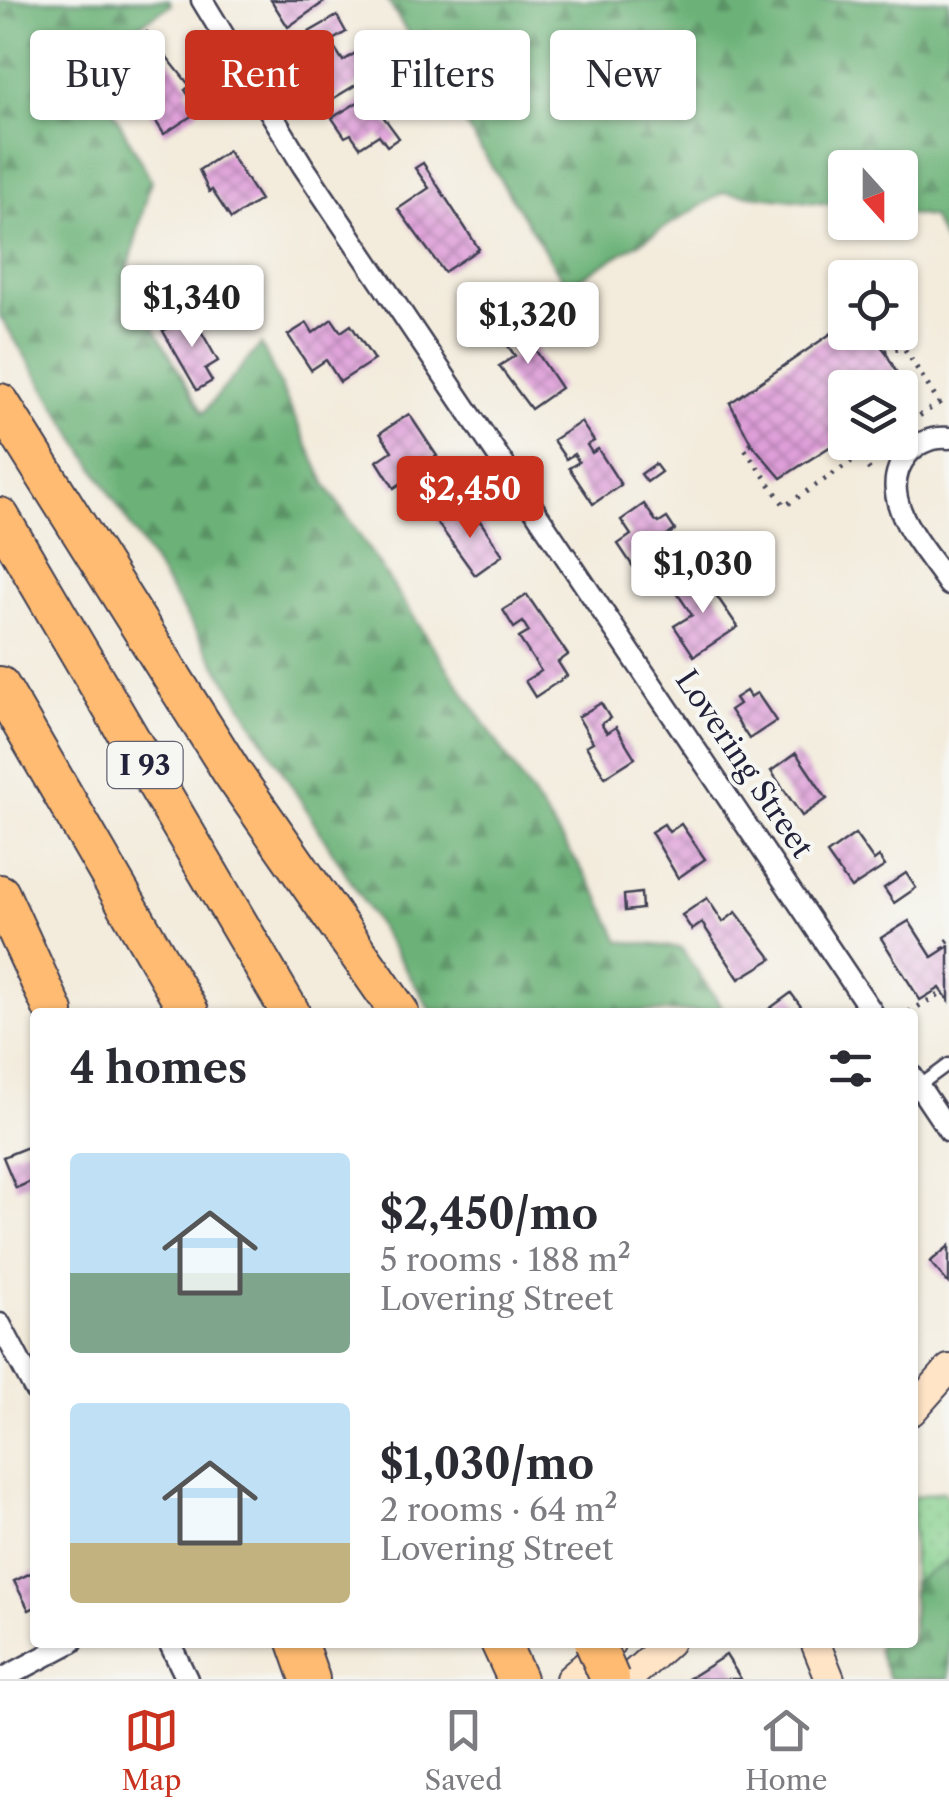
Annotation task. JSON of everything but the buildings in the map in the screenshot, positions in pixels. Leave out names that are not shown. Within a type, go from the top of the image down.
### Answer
[{"type":"highway","points":[[0,404],[231,772],[396,1008]]},
{"type":"highway","name":"I 93","points":[[0,517],[288,1008]]},
{"type":"highway","name":"I 93","points":[[0,686],[188,1008]]},
{"type":"highway","points":[[0,894],[52,1008]]},
{"type":"highway","points":[[298,1648],[310,1679]]},
{"type":"highway","points":[[597,1648],[610,1679]]},
{"type":"main road","points":[[918,1385],[949,1367]]},
{"type":"main road","points":[[918,1404],[949,1367]]},
{"type":"main road","points":[[570,1679],[604,1648]]},
{"type":"main road","points":[[628,1679],[662,1648]]},
{"type":"main road","points":[[817,1648],[830,1679]]},
{"type":"street","name":"Lovering Street","points":[[202,0],[313,182],[869,1008]]},
{"type":"street","points":[[949,438],[926,440],[911,450],[895,480],[901,513],[949,585]]},
{"type":"street","points":[[918,1084],[949,1132]]},
{"type":"street","points":[[0,1324],[30,1381]]},
{"type":"street","points":[[2,1679],[61,1648]]},
{"type":"street","points":[[172,1648],[187,1679]]},
{"type":"lane","points":[[918,1080],[947,1070]]},
{"type":"path","points":[[885,351],[904,348],[949,420]]},
{"type":"path","points":[[918,417],[939,403]]},
{"type":"path","points":[[751,443],[744,448],[785,506],[853,460]]},
{"type":"path","points":[[944,949],[942,945],[949,940]]},
{"type":"path","points":[[917,1008],[943,992]]},
{"type":"green space","points":[[0,0],[169,0],[171,5],[131,30],[30,30],[30,120],[118,120],[151,180],[126,278],[203,413],[261,344],[326,485],[598,894],[620,941],[681,948],[722,1008],[430,1008],[0,316]]},
{"type":"green space","points":[[387,0],[949,0],[949,251],[931,217],[918,215],[918,150],[828,150],[828,204],[724,192],[567,286],[463,120],[530,120],[530,30],[406,30]]},
{"type":"green space","points":[[944,1491],[949,1502],[949,1560],[918,1580],[918,1496]]},
{"type":"green space","points":[[949,1560],[949,1679],[889,1679],[877,1649],[918,1648],[918,1580]]}]
